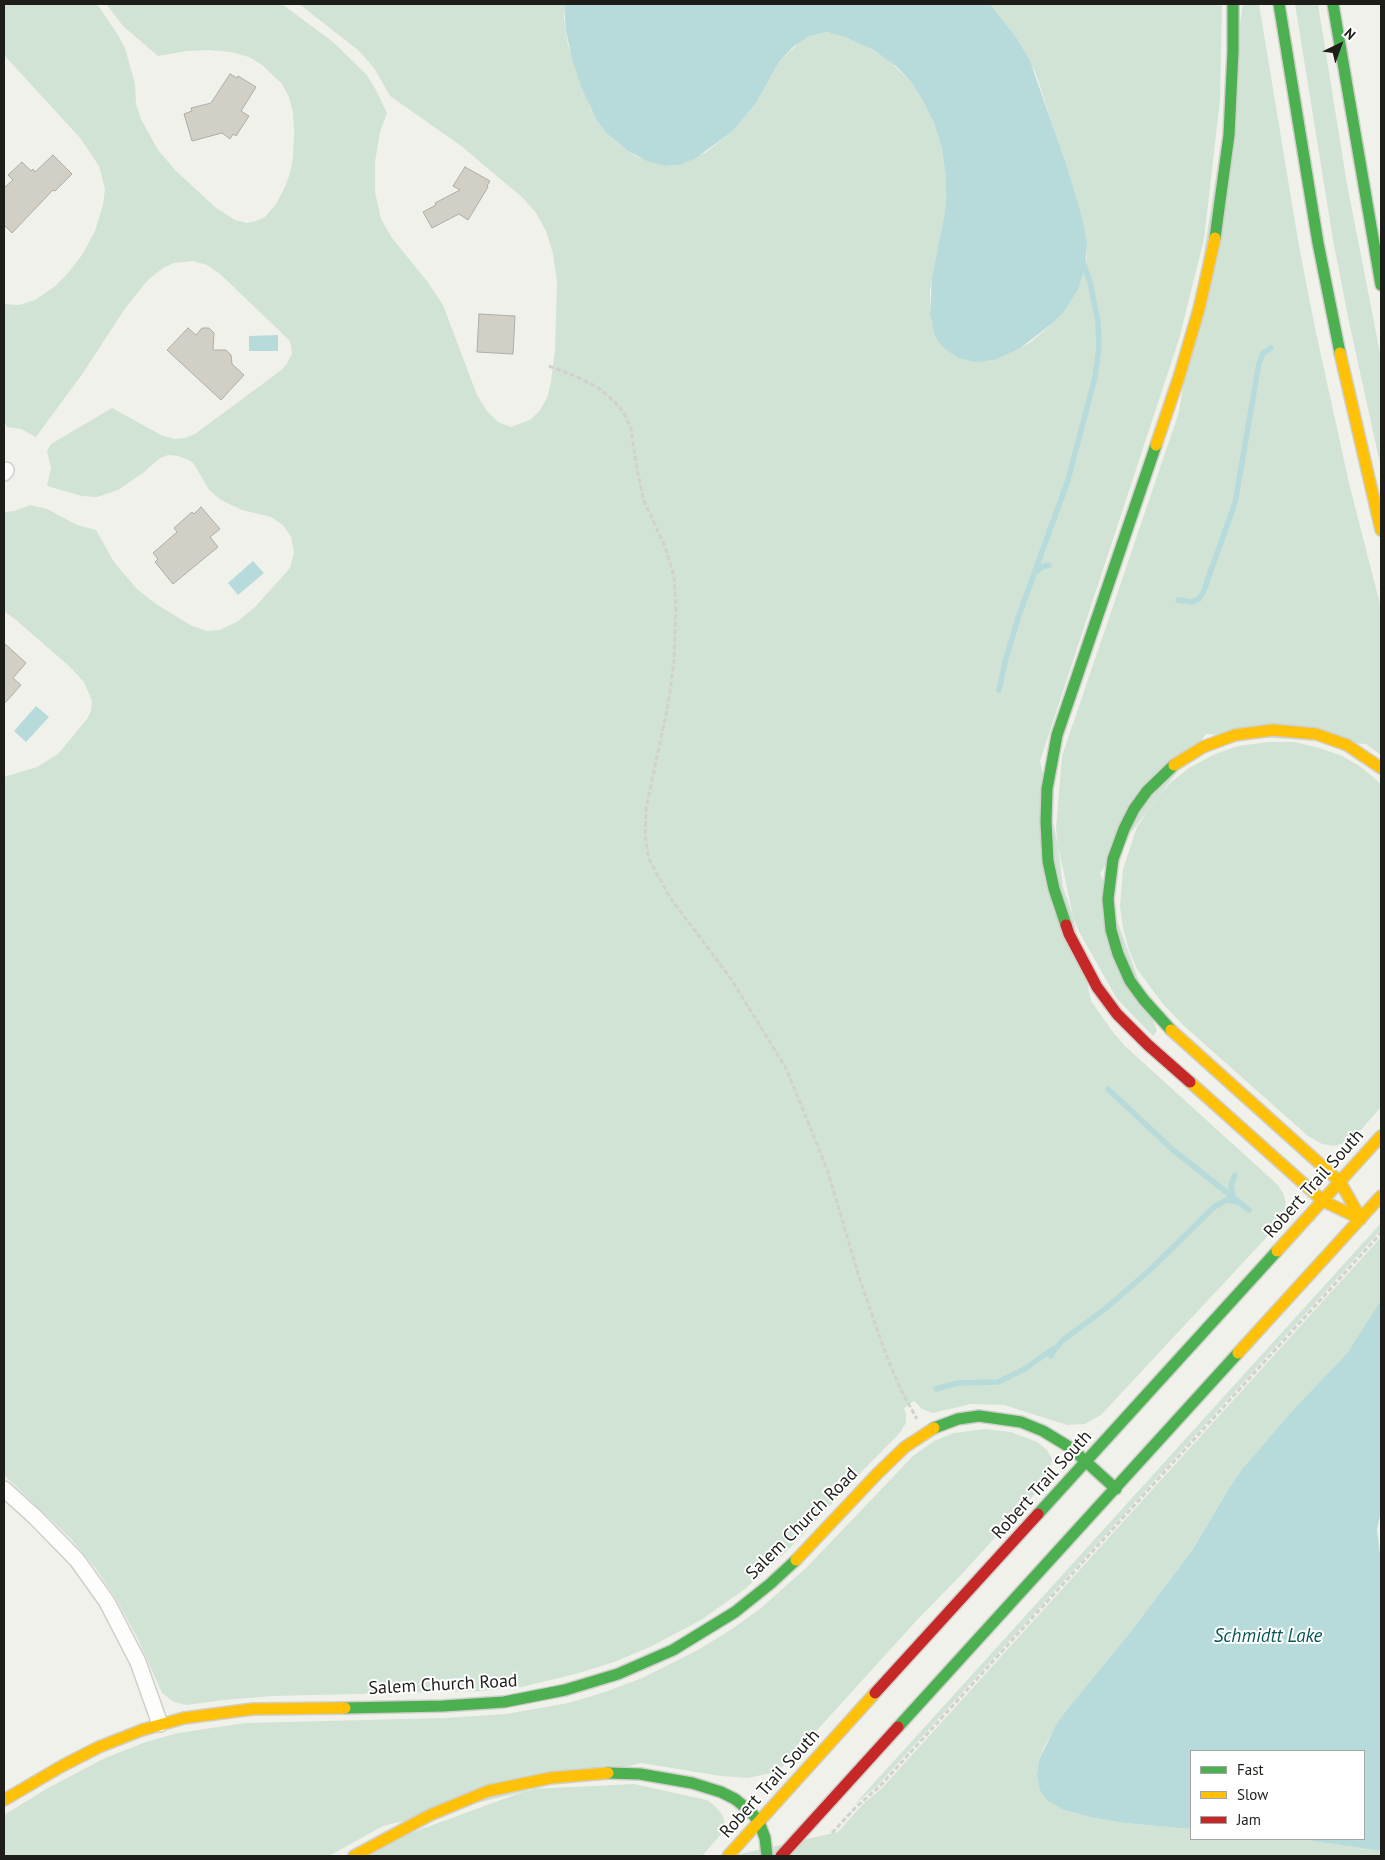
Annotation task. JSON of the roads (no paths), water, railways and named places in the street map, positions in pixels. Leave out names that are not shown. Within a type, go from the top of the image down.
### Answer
[{"type":"main road","points":[[1233,4],[1234,52],[1228,143],[1221,205],[1206,279],[1190,342],[1165,423],[1057,735],[1047,789],[1047,846],[1054,889],[1069,934],[1092,979],[1117,1014],[1148,1046],[1323,1201],[1361,1219]]},
{"type":"main road","points":[[1279,4],[1320,252],[1351,404],[1381,530]]},
{"type":"main road","points":[[1333,4],[1381,285]]},
{"type":"main road","points":[[1361,1219],[1340,1182],[1175,1034],[1144,1000],[1130,981],[1113,938],[1109,914],[1109,883],[1113,859],[1124,829],[1134,809],[1147,791],[1177,762],[1196,750],[1216,741],[1253,732],[1288,730],[1308,733],[1347,746],[1368,757],[1381,768]]},
{"type":"main road","name":"Robert Trail South","points":[[728,1856],[1381,1136]]},
{"type":"main road","points":[[781,1856],[1381,1196]]},
{"type":"main road","name":"Salem Church Road","points":[[4,1800],[99,1747],[160,1724],[199,1716],[253,1709],[443,1706],[504,1702],[565,1690],[618,1674],[690,1640],[725,1619],[753,1598],[797,1559],[890,1460],[925,1432],[944,1424],[972,1417],[990,1416],[1028,1425],[1051,1435],[1071,1448],[1116,1489]]},
{"type":"main road","points":[[354,1856],[405,1828],[471,1796],[508,1785],[582,1774],[640,1774],[707,1787],[735,1799],[751,1812],[759,1822],[765,1838],[767,1852]]},
{"type":"street","points":[[4,1488],[72,1555],[107,1602],[138,1662],[160,1724]]},
{"type":"water","points":[[564,4],[990,4],[1016,37],[1030,61],[1066,164],[1083,220],[1087,244],[1085,268],[1078,290],[1064,312],[1054,322],[1019,349],[997,359],[986,361],[976,362],[958,358],[938,341],[934,333],[930,314],[932,278],[945,211],[946,178],[942,149],[934,123],[923,101],[911,82],[897,67],[872,49],[845,37],[827,32],[810,36],[794,46],[779,62],[756,103],[733,131],[696,158],[680,165],[665,166],[647,161],[628,151],[606,133],[596,119],[581,86],[572,59],[566,31]]},
{"type":"water","points":[[278,335],[278,351],[249,351],[249,336]]},
{"type":"water","points":[[253,561],[264,573],[238,595],[228,583]]},
{"type":"water","points":[[36,706],[49,717],[26,742],[14,731]]},
{"type":"water","name":"Schmidtt Lake","points":[[1381,1300],[1381,1511],[1377,1529],[1381,1562],[1381,1851],[1306,1840],[1365,1840],[1365,1750],[1190,1750],[1190,1829],[1094,1818],[1064,1810],[1048,1801],[1040,1790],[1037,1774],[1039,1760],[1056,1725],[1132,1630],[1193,1549],[1242,1469],[1292,1411],[1348,1352]]},
{"type":"waterway","points":[[999,690],[1018,618],[1068,480],[1095,377],[1099,347],[1098,322],[1090,282],[1083,262]]},
{"type":"waterway","points":[[1178,600],[1192,602],[1199,599],[1203,593],[1235,503],[1259,363],[1263,353],[1271,348]]},
{"type":"waterway","points":[[1036,572],[1042,567],[1049,565]]},
{"type":"waterway","points":[[1108,1089],[1173,1150],[1249,1210]]},
{"type":"waterway","points":[[1233,1197],[1231,1185],[1235,1175]]},
{"type":"waterway","points":[[1051,1356],[1063,1340],[1105,1309],[1150,1270],[1214,1207],[1226,1200],[1238,1202]]},
{"type":"waterway","points":[[936,1389],[957,1383],[998,1382],[1023,1370],[1053,1349]]}]
